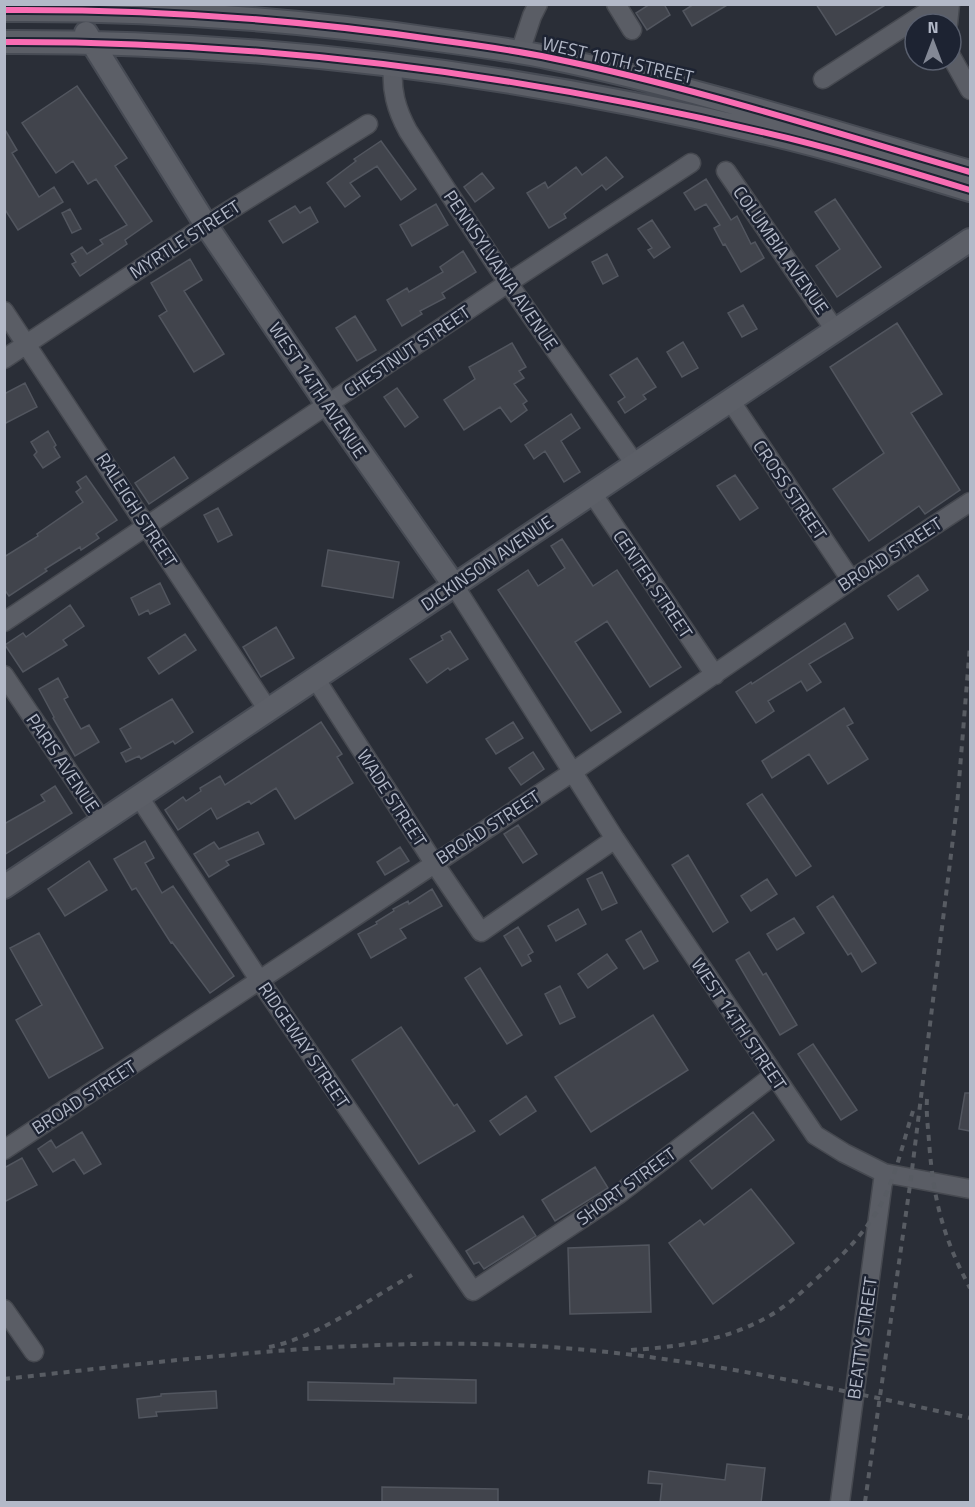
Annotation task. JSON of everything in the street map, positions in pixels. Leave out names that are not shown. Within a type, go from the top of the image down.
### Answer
[{"type":"main road","name":"WEST 10TH STREET","points":[[4,10],[68,7],[277,21],[372,30],[520,52],[687,91],[970,184]]},
{"type":"main road","name":"WEST 14TH AVENUE","points":[[68,7],[206,225],[327,404],[454,585]]},
{"type":"main road","name":"WEST 10TH STREET","points":[[4,42],[92,42],[230,48],[393,65],[606,99],[696,117],[970,184]]},
{"type":"main road","name":"DICKINSON AVENUE","points":[[4,887],[970,240]]},
{"type":"street","points":[[520,52],[538,4]]},
{"type":"street","points":[[616,4],[632,30]]},
{"type":"street","points":[[823,79],[903,28]]},
{"type":"street","name":"PENNSYLVANIA AVENUE","points":[[393,65],[392,82],[399,115],[508,283],[636,464]]},
{"type":"street","points":[[960,72],[970,90]]},
{"type":"street","name":"MYRTLE STREET","points":[[4,359],[206,225],[368,124]]},
{"type":"street","name":"CHESTNUT STREET","points":[[4,622],[508,283],[692,163]]},
{"type":"street","name":"COLUMBIA AVENUE","points":[[726,171],[835,330]]},
{"type":"street","name":"RALEIGH STREET","points":[[4,311],[268,710]]},
{"type":"street","name":"CROSS STREET","points":[[730,400],[851,580]]},
{"type":"street","name":"CENTER STREET","points":[[592,493],[715,675]]},
{"type":"street","name":"BROAD STREET","points":[[4,1149],[571,773],[851,580],[970,502]]},
{"type":"street","name":"WEST 14TH AVENUE","points":[[454,585],[571,773]]},
{"type":"street","name":"PARIS AVENUE","points":[[4,675],[102,822]]},
{"type":"street","name":"WADE STREET","points":[[315,678],[481,932],[615,839]]},
{"type":"street","name":"WEST 14TH STREET","points":[[571,773],[815,1135],[884,1173],[970,1189]]},
{"type":"street","name":"RIDGEWAY STREET","points":[[139,797],[260,981],[473,1291]]},
{"type":"street","name":"SHORT STREET","points":[[473,1291],[620,1194],[774,1075]]},
{"type":"street","name":"BEATTY STREET","points":[[840,1503],[884,1173]]},
{"type":"street","points":[[4,1309],[34,1352]]},
{"type":"building","points":[[650,4],[664,4],[670,15],[647,30],[636,13]]},
{"type":"building","points":[[694,4],[729,4],[692,26],[683,11]]},
{"type":"building","points":[[816,4],[887,4],[836,35]]},
{"type":"building","points":[[77,86],[127,158],[115,166],[152,221],[125,240],[127,244],[80,276],[72,264],[76,262],[71,254],[82,247],[87,254],[103,244],[100,240],[127,225],[96,179],[88,184],[73,161],[56,173],[22,123]]},
{"type":"building","points":[[4,128],[17,150],[12,153],[39,197],[54,187],[63,202],[18,230],[4,208]]},
{"type":"building","points":[[381,141],[416,189],[401,200],[377,166],[350,183],[360,196],[345,207],[327,183],[356,161],[354,159]]},
{"type":"building","points":[[606,157],[623,177],[606,190],[602,185],[564,214],[566,218],[549,228],[527,193],[545,182],[548,188],[576,167],[582,175]]},
{"type":"building","points":[[482,173],[494,188],[475,202],[464,187]]},
{"type":"building","points":[[706,179],[731,220],[737,216],[751,244],[755,242],[764,258],[741,272],[714,228],[720,225],[706,204],[695,210],[684,193]]},
{"type":"building","points":[[835,199],[881,267],[837,297],[816,266],[840,249],[815,212]]},
{"type":"building","points":[[436,204],[448,225],[412,246],[400,225]]},
{"type":"building","points":[[295,206],[300,213],[310,207],[318,222],[283,243],[269,221]]},
{"type":"building","points":[[70,209],[81,229],[72,233],[62,213]]},
{"type":"building","points":[[652,220],[670,247],[654,258],[648,250],[652,248],[638,229]]},
{"type":"building","points":[[463,251],[476,272],[442,293],[445,298],[420,311],[422,314],[402,326],[387,300],[407,288],[409,292],[443,272],[440,267]]},
{"type":"building","points":[[607,254],[618,276],[603,284],[592,262]]},
{"type":"building","points":[[190,259],[202,280],[184,291],[224,354],[194,372],[159,316],[167,311],[151,283]]},
{"type":"building","points":[[743,305],[757,329],[742,337],[728,313]]},
{"type":"building","points":[[355,316],[376,350],[357,361],[336,328]]},
{"type":"building","points":[[897,323],[942,394],[911,413],[960,490],[925,514],[919,506],[869,541],[833,489],[884,453],[830,367]]},
{"type":"building","points":[[683,342],[698,368],[682,377],[667,352]]},
{"type":"building","points":[[512,343],[526,367],[519,371],[524,378],[514,384],[527,401],[523,404],[527,410],[511,422],[500,407],[464,430],[444,400],[475,379],[469,367]]},
{"type":"building","points":[[637,358],[656,387],[643,395],[646,399],[625,413],[618,402],[625,397],[610,375]]},
{"type":"building","points":[[25,383],[37,407],[4,424],[4,394]]},
{"type":"building","points":[[397,388],[418,417],[405,427],[384,397]]},
{"type":"building","points":[[571,414],[580,428],[561,441],[580,472],[564,482],[545,451],[534,459],[525,445]]},
{"type":"building","points":[[48,431],[60,457],[43,468],[34,455],[37,452],[31,442]]},
{"type":"building","points":[[174,457],[188,478],[149,504],[135,483]]},
{"type":"building","points":[[735,475],[758,508],[740,520],[717,486]]},
{"type":"building","points":[[86,476],[117,520],[96,534],[99,538],[45,569],[47,571],[9,596],[4,589],[4,557],[38,536],[37,534],[83,502],[76,492],[81,488],[77,482]]},
{"type":"building","points":[[218,508],[232,535],[218,542],[204,515]]},
{"type":"building","points":[[562,539],[593,586],[617,570],[681,667],[650,687],[607,621],[575,642],[621,712],[591,731],[498,590],[528,570],[538,586],[565,568],[551,546]]},
{"type":"building","points":[[328,550],[399,562],[393,598],[322,586]]},
{"type":"building","points":[[918,575],[928,590],[898,610],[888,596]]},
{"type":"building","points":[[160,583],[170,604],[150,614],[148,610],[139,615],[131,598]]},
{"type":"building","points":[[70,605],[84,626],[63,640],[67,645],[23,672],[5,645],[23,633],[26,637]]},
{"type":"building","points":[[845,623],[853,638],[809,664],[821,682],[807,691],[801,681],[768,701],[774,711],[756,723],[736,692]]},
{"type":"building","points":[[276,627],[294,658],[261,677],[243,647]]},
{"type":"building","points":[[450,631],[468,659],[450,670],[448,668],[427,683],[410,659],[443,640],[441,636]]},
{"type":"building","points":[[185,634],[196,650],[159,674],[148,658]]},
{"type":"building","points":[[58,678],[68,697],[64,699],[81,729],[89,725],[99,742],[75,756],[39,689]]},
{"type":"building","points":[[172,699],[193,732],[175,744],[173,741],[141,759],[139,756],[126,762],[121,753],[131,748],[120,729]]},
{"type":"building","points":[[844,708],[853,723],[847,726],[868,759],[828,784],[809,754],[772,778],[762,761]]},
{"type":"building","points":[[321,722],[342,754],[337,757],[353,783],[295,819],[276,788],[251,804],[249,801],[217,819],[211,808],[178,830],[165,810],[183,797],[186,801],[201,791],[200,788],[220,776],[225,785]]},
{"type":"building","points":[[513,722],[523,738],[496,754],[486,739]]},
{"type":"building","points":[[533,752],[544,769],[521,785],[509,768]]},
{"type":"building","points":[[55,786],[72,813],[4,855],[4,824],[45,801],[41,795]]},
{"type":"building","points":[[762,794],[811,866],[796,876],[747,804]]},
{"type":"building","points":[[518,825],[537,854],[523,863],[504,834]]},
{"type":"building","points":[[258,832],[264,844],[226,861],[229,865],[209,877],[194,854],[214,842],[219,849]]},
{"type":"building","points":[[145,841],[154,858],[145,863],[162,893],[173,886],[234,976],[210,993],[171,943],[136,888],[132,890],[114,859]]},
{"type":"building","points":[[400,847],[409,861],[385,875],[377,862]]},
{"type":"building","points":[[688,855],[728,922],[713,932],[672,865]]},
{"type":"building","points":[[89,861],[107,890],[65,916],[48,889]]},
{"type":"building","points":[[602,872],[617,903],[602,910],[587,879]]},
{"type":"building","points":[[767,879],[777,894],[751,911],[741,896]]},
{"type":"building","points":[[432,889],[442,906],[400,929],[406,938],[371,958],[358,934],[377,924],[376,922],[394,911],[393,909],[408,901],[409,904]]},
{"type":"building","points":[[833,896],[876,963],[862,972],[851,953],[848,955],[817,907]]},
{"type":"building","points":[[578,909],[586,924],[556,941],[548,926]]},
{"type":"building","points":[[794,918],[804,933],[777,950],[767,934]]},
{"type":"building","points":[[518,927],[533,952],[528,955],[531,961],[522,966],[504,936]]},
{"type":"building","points":[[641,931],[658,961],[644,969],[626,940]]},
{"type":"building","points":[[39,933],[103,1048],[49,1078],[16,1020],[42,1005],[10,948]]},
{"type":"building","points":[[749,952],[763,975],[766,973],[797,1025],[780,1035],[736,960]]},
{"type":"building","points":[[607,954],[617,968],[588,988],[578,974]]},
{"type":"building","points":[[480,968],[522,1035],[507,1044],[465,978]]},
{"type":"building","points":[[560,986],[575,1017],[560,1024],[545,994]]},
{"type":"building","points":[[653,1015],[688,1070],[591,1132],[555,1077]]},
{"type":"building","points":[[401,1027],[454,1106],[457,1104],[475,1131],[419,1164],[352,1060]]},
{"type":"building","points":[[813,1044],[857,1110],[841,1120],[798,1054]]},
{"type":"building","points":[[965,1093],[970,1093],[970,1131],[959,1129]]},
{"type":"building","points":[[526,1096],[536,1111],[500,1135],[490,1121]]},
{"type":"building","points":[[753,1112],[774,1140],[712,1189],[690,1161]]},
{"type":"building","points":[[82,1132],[101,1164],[84,1174],[74,1159],[53,1172],[38,1149],[51,1140],[56,1148]]},
{"type":"building","points":[[22,1158],[37,1185],[4,1202],[4,1168]]},
{"type":"building","points":[[595,1167],[608,1188],[555,1221],[542,1200]]},
{"type":"building","points":[[751,1189],[794,1243],[713,1304],[669,1243],[700,1220],[704,1225]]},
{"type":"building","points":[[523,1216],[536,1236],[484,1269],[479,1262],[474,1264],[466,1251]]},
{"type":"building","points":[[649,1245],[651,1312],[570,1314],[568,1248]]},
{"type":"building","points":[[394,1378],[476,1380],[476,1403],[308,1400],[308,1382],[394,1384]]},
{"type":"building","points":[[216,1391],[217,1408],[156,1412],[157,1416],[139,1418],[137,1399],[161,1396],[161,1394]]},
{"type":"building","points":[[727,1464],[765,1468],[761,1503],[660,1503],[662,1484],[648,1483],[649,1471],[725,1480]]},
{"type":"building","points":[[382,1487],[498,1489],[498,1503],[382,1503]]},
{"type":"railway","points":[[865,1502],[911,1178],[957,806],[970,645]]},
{"type":"railway","points":[[927,1099],[933,1181],[941,1217],[946,1235],[970,1288]]},
{"type":"railway","points":[[631,1350],[703,1341],[738,1331],[771,1315],[799,1295],[832,1265],[862,1233],[874,1215],[886,1195],[913,1111]]},
{"type":"railway","points":[[269,1347],[324,1327],[412,1275]]},
{"type":"railway","points":[[4,1379],[300,1349],[419,1344],[540,1346],[602,1351],[726,1369],[970,1418]]},
{"type":"cycle path","points":[[4,10],[113,11],[276,21],[509,50],[657,82],[710,96],[970,172]]},
{"type":"cycle path","points":[[4,42],[100,43],[291,54],[480,77],[669,111],[762,132],[970,190]]}]
